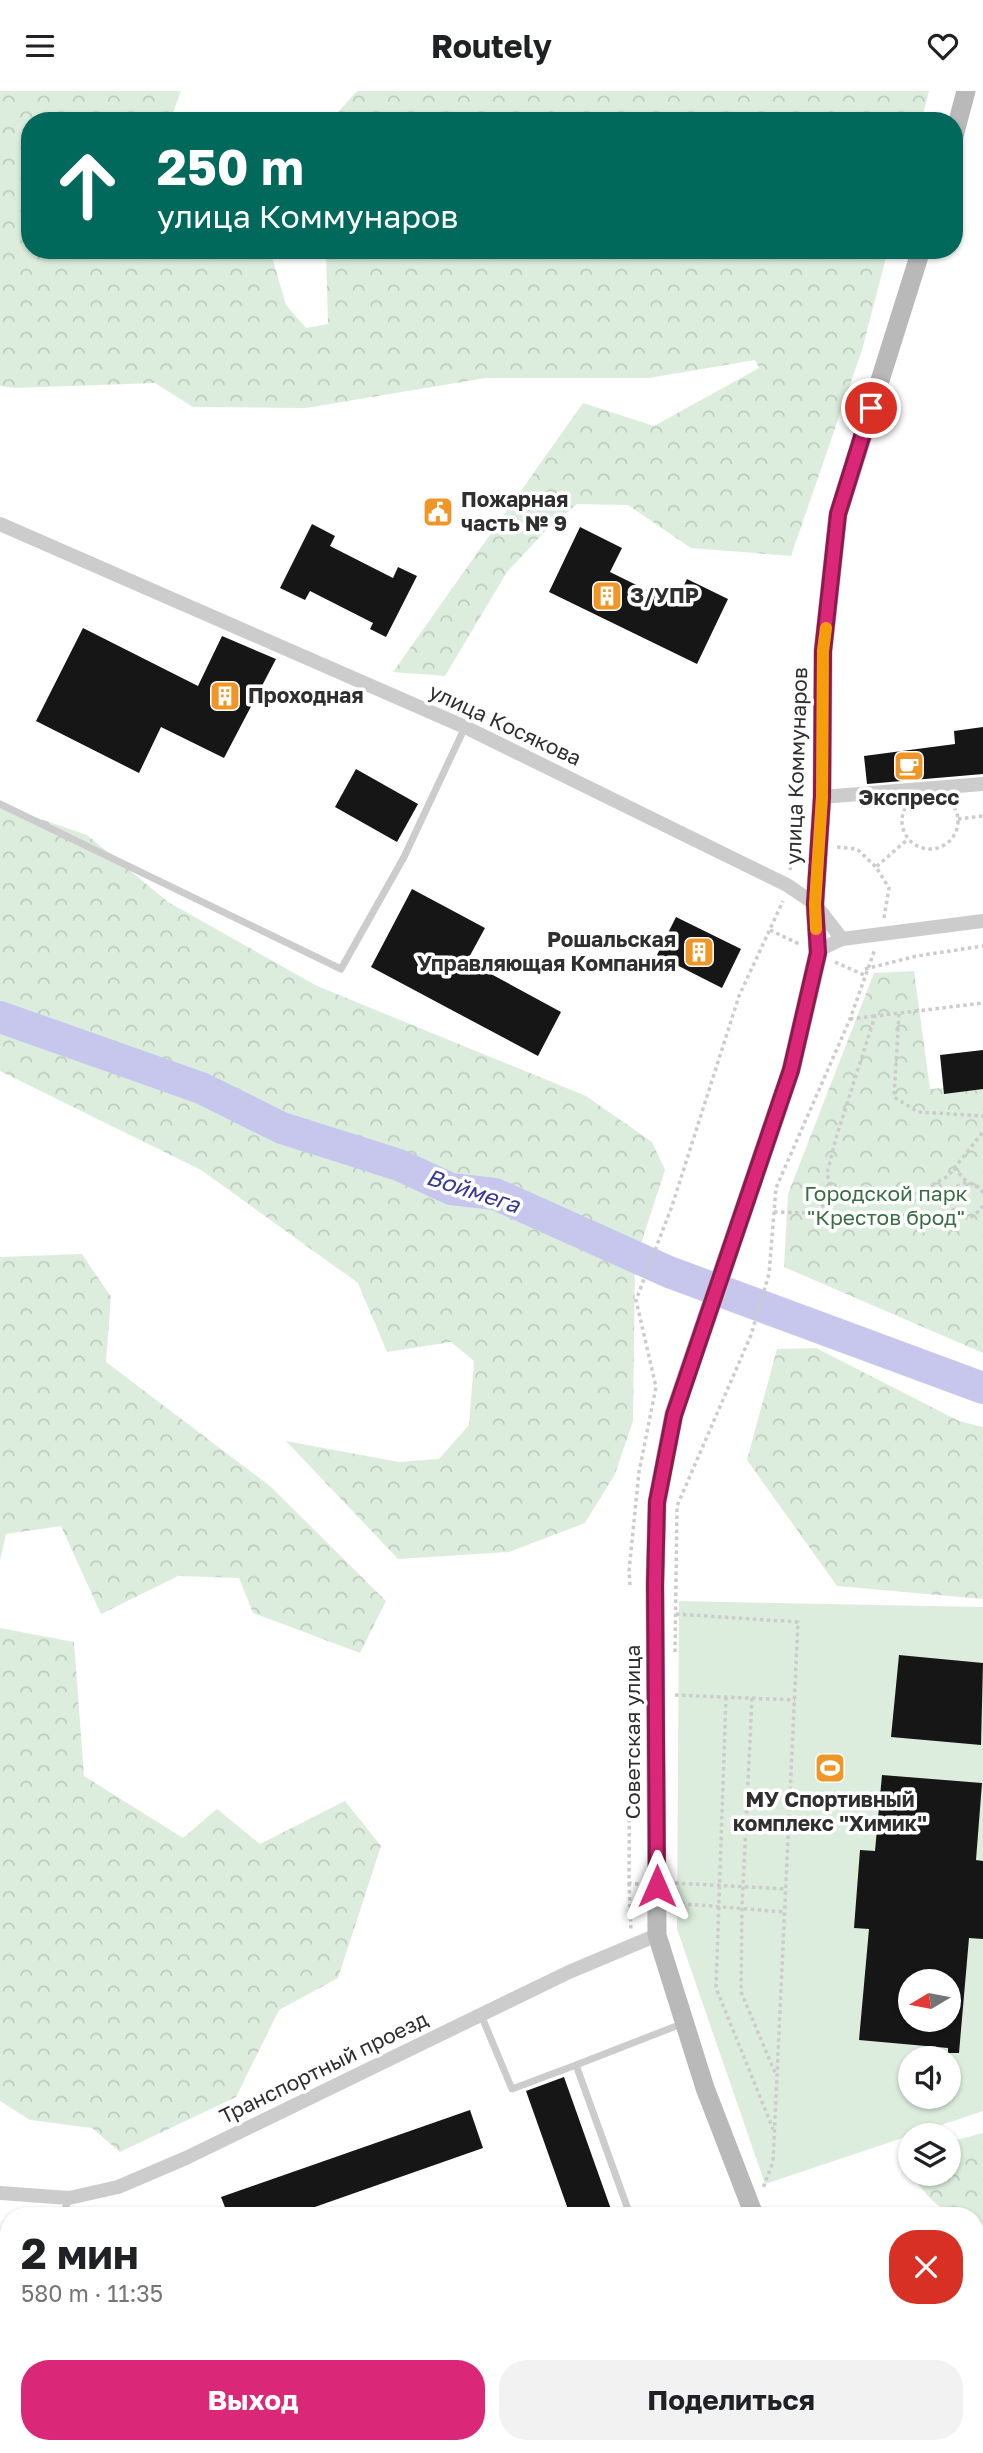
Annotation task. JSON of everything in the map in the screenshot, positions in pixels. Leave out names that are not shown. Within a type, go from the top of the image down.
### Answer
[{"type":"street","points":[[961,112],[967,91]]},
{"type":"street","name":"улица Коммунаров","points":[[733,1243],[791,1070],[818,953],[815,904],[822,797],[823,651],[838,514],[918,259]]},
{"type":"street","name":"улица Косякова","points":[[0,524],[466,727],[787,884],[815,904],[842,939]]},
{"type":"street","points":[[822,797],[983,784]]},
{"type":"street","points":[[818,953],[842,939],[983,921]]},
{"type":"street","name":"Советская улица","points":[[733,1243],[674,1415],[657,1502],[657,1935],[705,2088],[751,2207]]},
{"type":"street","name":"Транспортный проезд","points":[[0,2193],[69,2199],[118,2187],[186,2158],[569,1972],[657,1935]]},
{"type":"lane","points":[[0,804],[341,969],[404,857],[466,727]]},
{"type":"lane","points":[[481,2015],[512,2089],[684,2023]]},
{"type":"lane","points":[[576,2065],[627,2207]]},
{"type":"lane","points":[[66,2207],[69,2199]]},
{"type":"path","points":[[928,792],[945,796],[951,802],[958,819],[954,836],[940,847],[923,848],[908,839],[901,823],[905,805],[919,794],[928,792]]},
{"type":"path","points":[[958,819],[983,816]]},
{"type":"path","points":[[675,1654],[677,1506],[751,1335],[769,1274],[776,1188],[850,1019],[881,934],[889,888],[876,867],[908,839]]},
{"type":"path","points":[[630,1585],[629,1571],[639,1472],[656,1387],[636,1300],[672,1206],[739,996],[783,902],[787,884]]},
{"type":"path","points":[[866,969],[917,956],[983,946]]},
{"type":"path","points":[[850,1019],[983,1003]]},
{"type":"path","points":[[899,1013],[894,1097],[918,1112],[983,1117]]},
{"type":"path","points":[[834,1199],[827,1173],[835,1137],[875,1016]]},
{"type":"path","points":[[774,1212],[810,1213],[849,1190],[889,1199],[919,1193],[948,1176],[983,1132]]},
{"type":"path","points":[[954,1168],[967,1182],[979,1187],[983,1193]]},
{"type":"path","points":[[967,1182],[955,1187],[951,1192],[950,1205],[954,1212],[967,1218],[974,1216],[983,1206]]},
{"type":"path","points":[[676,1614],[799,1622],[773,2162],[760,2197],[756,2186]]},
{"type":"path","points":[[675,1708],[675,1695],[795,1700]]},
{"type":"path","points":[[726,1697],[716,1988],[774,2131]]},
{"type":"path","points":[[752,1698],[742,1908],[741,1992],[777,2077]]},
{"type":"path","points":[[673,1887],[673,1882],[786,1888]]},
{"type":"path","points":[[629,1883],[632,1947]]},
{"type":"path","points":[[673,1895],[672,1903],[785,1912]]},
{"type":"green space","points":[[0,91],[181,91],[173,112],[21,112],[21,259],[273,259],[286,305],[306,328],[328,324],[326,259],[886,259],[862,350],[791,556],[691,548],[628,505],[577,504],[547,529],[507,572],[445,676],[393,672],[583,403],[654,426],[759,368],[755,360],[649,378],[486,378],[306,408],[193,407],[155,383],[15,388],[0,386]]},
{"type":"green space","points":[[357,91],[929,91],[923,112],[338,112]]},
{"type":"green space","points":[[0,805],[87,835],[168,902],[317,986],[586,1096],[652,1142],[665,1170],[635,1262],[633,1421],[615,1474],[585,1523],[509,1552],[398,1559],[286,1441],[399,1462],[439,1459],[469,1425],[474,1361],[451,1342],[387,1352],[358,1283],[201,1170],[0,1071]]},
{"type":"green space","name":"Городской парк \"Крестов брод\"","points":[[914,971],[930,1089],[983,1085],[983,1353],[784,1267],[788,1194],[874,973]]},
{"type":"green space","points":[[82,1254],[111,1297],[106,1362],[270,1486],[386,1601],[360,1653],[253,1613],[239,1578],[178,1576],[101,1614],[61,1526],[6,1534],[0,1561],[0,1257]]},
{"type":"green space","points":[[816,1348],[959,1421],[983,1427],[983,1599],[837,1586],[747,1460],[777,1349]]},
{"type":"green space","name":"МУ Спортивный комплекс \"Химик\"","points":[[679,1601],[983,1607],[983,2111],[947,2123],[898,2123],[898,2139],[765,2184],[677,1929]]},
{"type":"green space","points":[[0,1628],[74,1642],[84,1776],[183,1838],[217,1809],[260,1844],[345,1801],[381,1846],[338,1978],[279,2010],[236,2097],[120,2152],[92,2128],[30,2120],[0,2101]]},
{"type":"green space","points":[[983,2133],[983,2207],[941,2207],[920,2186],[961,2186],[961,2139]]},
{"type":"building","points":[[312,524],[335,536],[330,546],[393,578],[398,567],[417,576],[386,637],[370,629],[373,623],[310,591],[305,600],[280,588]]},
{"type":"building","name":"З/УПР","points":[[580,527],[622,548],[610,572],[675,604],[687,579],[728,599],[697,664],[549,592]]},
{"type":"building","points":[[83,628],[198,686],[222,636],[276,659],[224,758],[161,727],[139,773],[36,721]]},
{"type":"building","points":[[983,727],[983,774],[867,784],[864,756],[955,744],[954,731]]},
{"type":"building","points":[[356,769],[418,804],[397,842],[335,807]]},
{"type":"building","points":[[412,889],[485,928],[467,961],[561,1012],[538,1056],[371,967]]},
{"type":"building","name":"Рошальская Управляющая Компания","points":[[676,917],[741,949],[722,988],[657,955]]},
{"type":"building","points":[[983,1050],[983,1089],[944,1094],[940,1055]]},
{"type":"building","points":[[899,1655],[983,1663],[981,1745],[891,1737]]},
{"type":"building","points":[[882,1775],[982,1783],[976,1860],[983,1861],[983,1939],[969,1938],[961,2030],[961,1969],[898,1969],[898,2032],[961,2032],[960,2046],[859,2040],[869,1929],[854,1928],[860,1850],[875,1851]]},
{"type":"building","points":[[564,2077],[610,2207],[567,2207],[526,2091]]},
{"type":"building","points":[[470,2110],[483,2148],[315,2207],[225,2207],[221,2197]]},
{"type":"waterway","name":"Воймега","points":[[0,1017],[201,1088],[282,1128],[399,1165],[451,1189],[495,1194],[669,1272],[983,1388]]},
{"type":"slow traffic","points":[[816,929],[815,904],[822,797],[823,651],[826,628]]},
{"type":"place","name":"Пожарная часть № 9","points":[[438,512]]},
{"type":"place","name":"З/УПР","points":[[607,596]]},
{"type":"place","name":"Проходная","points":[[225,696]]},
{"type":"place","name":"Экспресс","points":[[909,766]]},
{"type":"place","name":"Рошальская Управляющая Компания","points":[[699,952]]},
{"type":"place","name":"МУ Спортивный комплекс \"Химик\"","points":[[830,1768]]},
{"type":"route","points":[[657,1886],[657,1502],[674,1415],[791,1070],[818,953],[815,904],[822,797],[823,651],[838,514],[871,408]]}]
